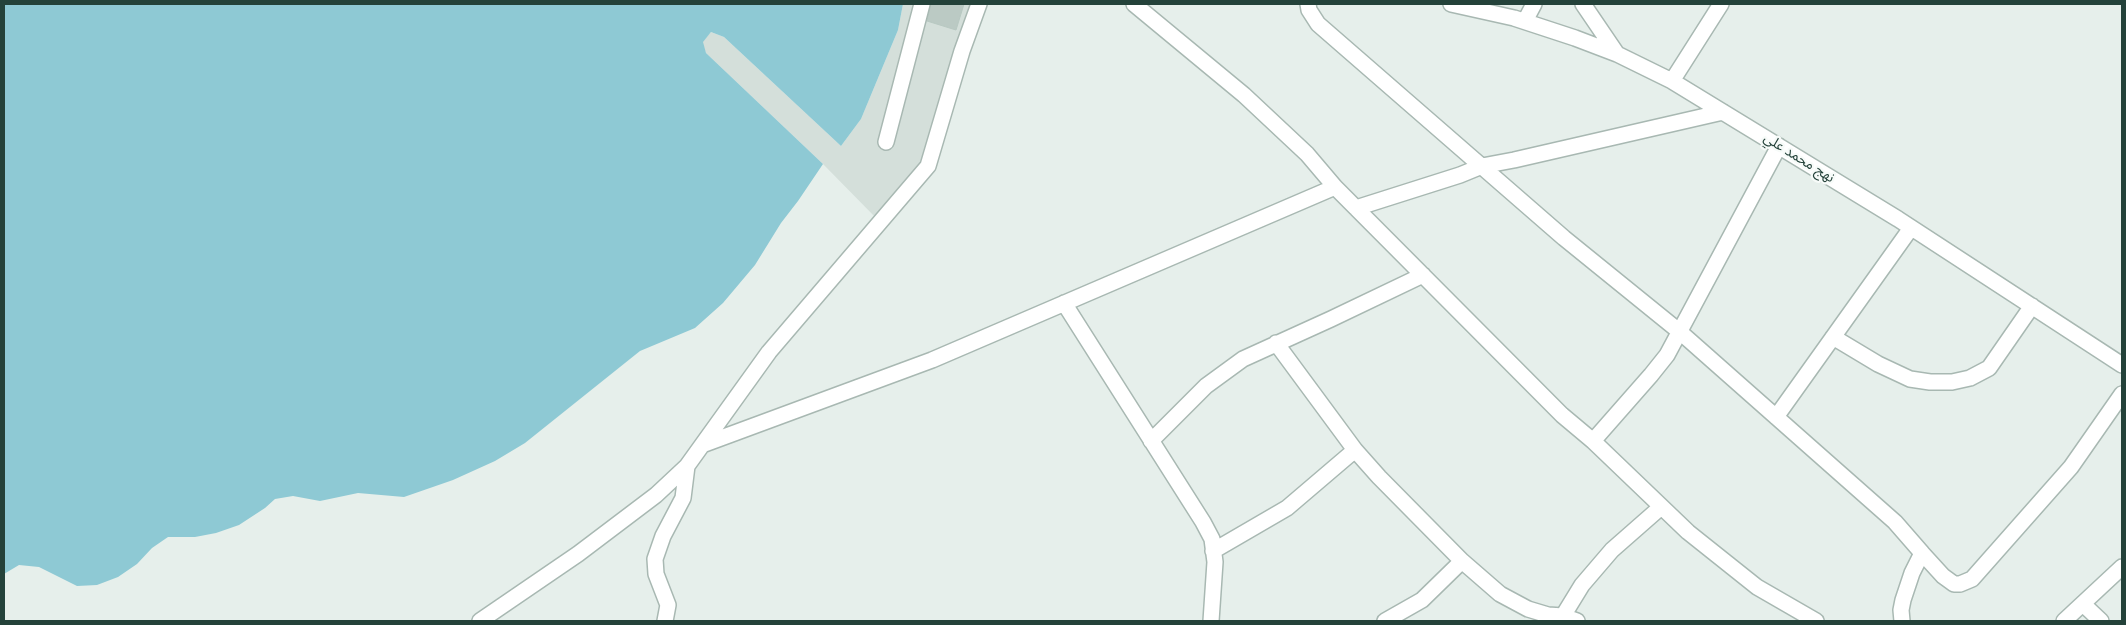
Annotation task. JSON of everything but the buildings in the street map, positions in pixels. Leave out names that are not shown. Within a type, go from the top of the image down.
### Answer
[{"type":"street","points":[[886,142],[922,4]]},
{"type":"street","points":[[480,621],[578,554],[656,495],[687,466],[769,352],[928,166],[962,51],[979,4]]},
{"type":"street","points":[[1134,4],[1244,96],[1307,154],[1335,187],[1562,415],[1593,441],[1688,532],[1757,587],[1816,621]]},
{"type":"street","points":[[1308,4],[1309,10],[1318,24],[1564,238],[1680,332],[1895,522],[1942,576],[1954,584],[1960,584],[1972,579],[2071,467],[2122,394]]},
{"type":"street","name":"نهج محمد علي","points":[[1451,4],[1525,21],[1617,54],[1672,81],[1911,228],[2122,365]]},
{"type":"street","points":[[1525,21],[1534,4]]},
{"type":"street","points":[[1583,4],[1617,54]]},
{"type":"street","points":[[1672,81],[1721,4]]},
{"type":"street","points":[[1356,208],[1460,175],[1482,166],[1723,112]]},
{"type":"street","points":[[1593,441],[1652,375],[1680,332],[1780,146]]},
{"type":"street","points":[[702,445],[932,360],[1335,187]]},
{"type":"street","points":[[1776,417],[1911,228]]},
{"type":"street","points":[[1151,441],[1206,386],[1243,359],[1423,274]]},
{"type":"street","points":[[1064,303],[1212,539],[1215,562],[1211,621]]},
{"type":"street","points":[[1833,337],[1878,364],[1910,379],[1930,382],[1952,382],[1975,376],[1990,368],[2032,306]]},
{"type":"street","points":[[1276,343],[1355,450],[1379,477],[1462,561],[1500,594],[1528,609],[1570,619],[1582,585],[1612,550],[1661,507]]},
{"type":"street","points":[[1213,551],[1287,508],[1355,450]]},
{"type":"street","points":[[665,621],[668,605],[656,574],[655,559],[662,536],[683,498],[687,466]]},
{"type":"street","points":[[1902,621],[1901,610],[1903,600],[1912,573],[1922,554]]},
{"type":"street","points":[[1385,621],[1422,600],[1462,561]]},
{"type":"street","points":[[2064,621],[2122,567]]},
{"type":"street","points":[[2083,604],[2101,621]]},
{"type":"shaded area","points":[[903,4],[972,4],[926,164],[877,219],[823,164],[706,53],[702,42],[711,32],[724,37],[841,146],[861,119],[898,30]]},
{"type":"water","points":[[4,4],[903,4],[898,30],[861,119],[841,146],[724,37],[711,32],[703,42],[706,53],[823,164],[781,223],[755,265],[723,303],[695,328],[640,351],[525,443],[495,461],[453,480],[404,497],[358,493],[320,501],[293,496],[275,499],[239,525],[216,533],[195,537],[168,537],[152,548],[137,564],[118,577],[97,585],[77,586],[39,567],[19,565],[4,574]]}]
